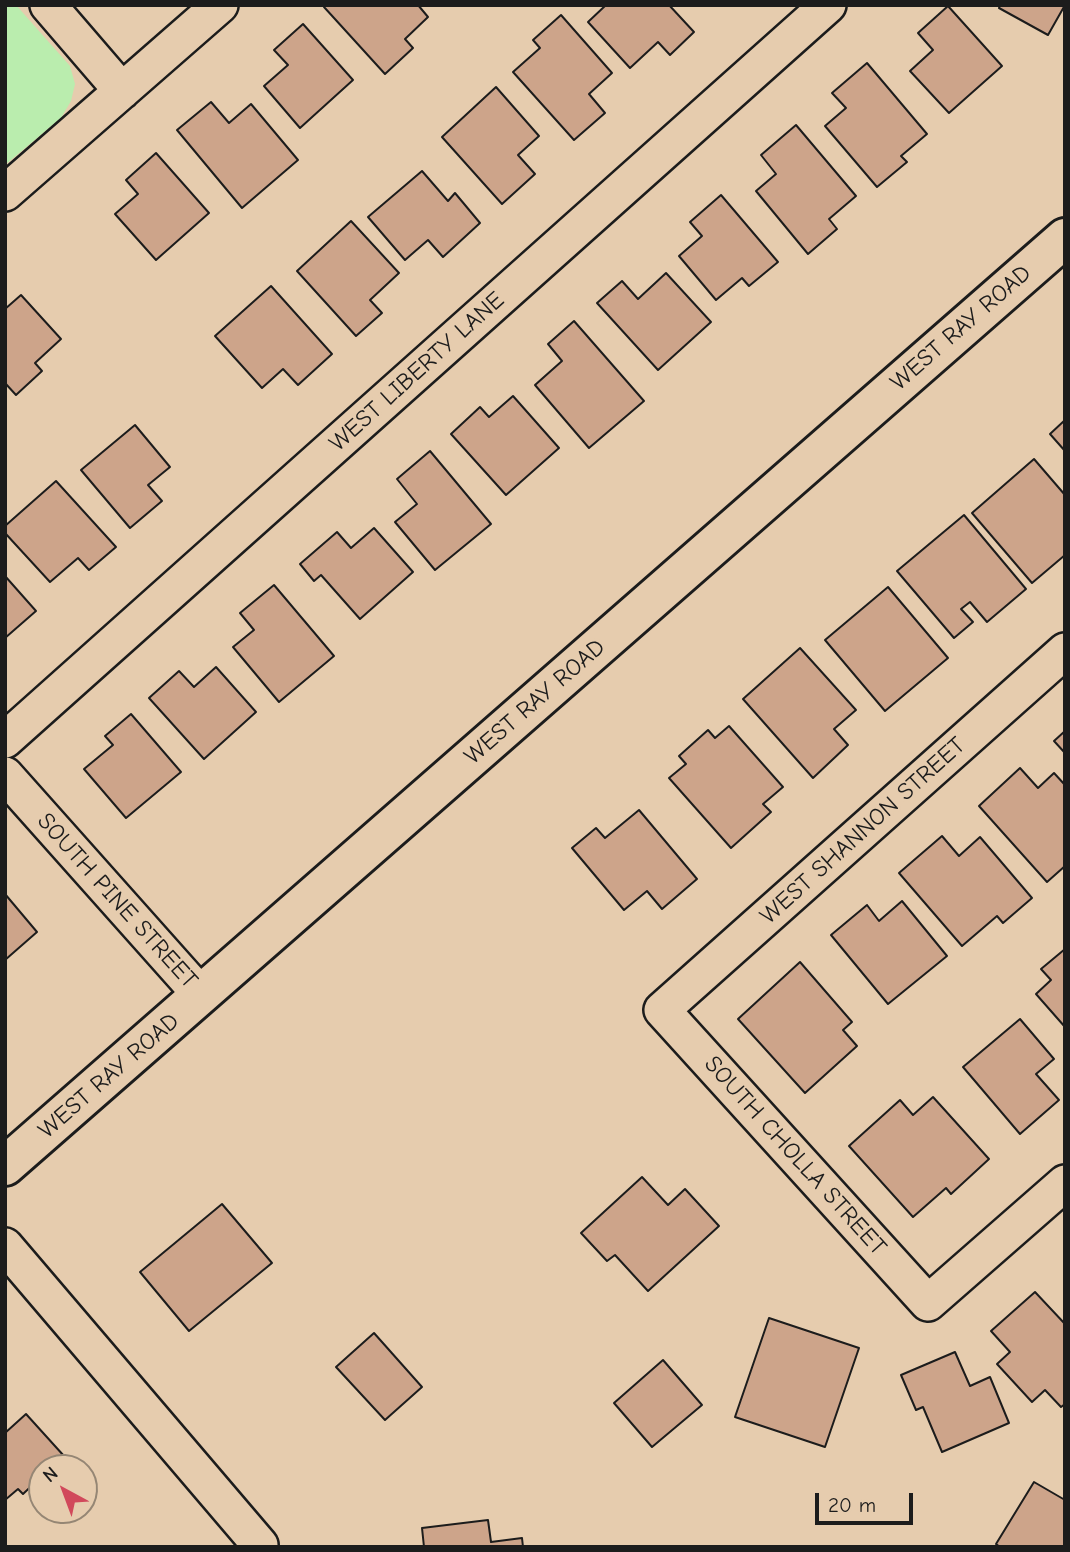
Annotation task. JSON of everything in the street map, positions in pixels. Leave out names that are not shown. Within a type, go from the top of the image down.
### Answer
[{"type":"main road","name":"WEST RAY ROAD","points":[[5,1166],[1065,237]]},
{"type":"street","points":[[48,5],[122,91]]},
{"type":"street","points":[[5,193],[220,5]]},
{"type":"street","name":"WEST LIBERTY LANE","points":[[5,740],[828,5]]},
{"type":"street","name":"WEST SHANNON STREET","points":[[662,1010],[1065,652]]},
{"type":"street","name":"SOUTH PINE STREET","points":[[5,775],[201,995]]},
{"type":"street","name":"SOUTH CHOLLA STREET","points":[[662,1010],[928,1303],[1065,1183]]},
{"type":"street","points":[[5,1246],[260,1545]]},
{"type":"green space","points":[[5,5],[16,5],[70,66],[75,84],[71,101],[61,118],[5,165]]},
{"type":"building","points":[[418,5],[428,17],[405,39],[413,48],[385,74],[324,7]]},
{"type":"building","points":[[606,5],[669,5],[694,32],[670,55],[658,42],[630,68],[588,22]]},
{"type":"building","points":[[1000,5],[1065,5],[1048,35],[999,8]]},
{"type":"building","points":[[948,6],[1002,66],[949,113],[910,71],[933,50],[918,33]]},
{"type":"building","points":[[561,15],[612,73],[589,94],[605,113],[574,140],[513,72],[540,48],[533,40]]},
{"type":"building","points":[[303,24],[353,80],[300,128],[264,86],[288,65],[274,50]]},
{"type":"building","points":[[867,63],[927,134],[901,156],[907,162],[877,187],[825,126],[846,108],[832,93]]},
{"type":"building","points":[[496,87],[539,136],[518,155],[535,174],[502,204],[442,137]]},
{"type":"building","points":[[211,102],[229,123],[251,104],[298,160],[242,208],[177,130]]},
{"type":"building","points":[[796,125],[856,196],[829,219],[837,229],[808,254],[756,191],[776,174],[761,155]]},
{"type":"building","points":[[156,153],[209,213],[156,260],[115,214],[138,194],[126,180]]},
{"type":"building","points":[[422,171],[448,201],[455,193],[480,223],[443,257],[428,240],[405,260],[368,217]]},
{"type":"building","points":[[721,195],[778,262],[749,286],[742,278],[716,300],[679,256],[702,236],[690,222]]},
{"type":"building","points":[[351,221],[399,273],[370,300],[382,313],[356,336],[297,271]]},
{"type":"building","points":[[666,273],[711,322],[658,370],[597,303],[622,281],[638,299]]},
{"type":"building","points":[[271,286],[332,354],[298,385],[283,369],[262,388],[215,336]]},
{"type":"building","points":[[21,295],[61,339],[35,363],[42,371],[16,395],[5,383],[5,309]]},
{"type":"building","points":[[574,321],[644,401],[589,448],[535,385],[562,361],[548,344]]},
{"type":"building","points":[[513,396],[559,448],[506,495],[451,434],[480,407],[489,417]]},
{"type":"building","points":[[1065,420],[1065,451],[1050,434]]},
{"type":"building","points":[[135,425],[170,467],[148,485],[162,501],[130,528],[81,470]]},
{"type":"building","points":[[430,451],[491,524],[435,570],[395,522],[417,504],[397,479]]},
{"type":"building","points":[[1034,459],[1065,495],[1065,555],[1032,583],[972,513]]},
{"type":"building","points":[[56,481],[116,547],[89,570],[78,558],[50,582],[5,533],[5,526]]},
{"type":"building","points":[[964,515],[1026,589],[987,622],[970,602],[961,609],[973,622],[954,638],[897,571]]},
{"type":"building","points":[[374,528],[413,572],[360,619],[321,575],[314,581],[300,564],[337,532],[351,548]]},
{"type":"building","points":[[5,576],[36,611],[5,638]]},
{"type":"building","points":[[274,585],[334,656],[279,702],[233,647],[254,630],[240,613]]},
{"type":"building","points":[[888,587],[948,658],[885,711],[825,640]]},
{"type":"building","points":[[800,648],[856,710],[834,729],[848,745],[813,778],[743,699]]},
{"type":"building","points":[[216,667],[256,712],[204,759],[149,698],[179,671],[194,687]]},
{"type":"building","points":[[131,714],[181,772],[126,818],[84,769],[113,745],[105,736]]},
{"type":"building","points":[[729,726],[783,787],[763,804],[771,812],[731,848],[669,778],[686,764],[679,756],[708,730],[715,738]]},
{"type":"building","points":[[1065,731],[1065,753],[1054,741]]},
{"type":"building","points":[[1020,768],[1038,788],[1054,773],[1065,785],[1065,866],[1047,882],[979,806]]},
{"type":"building","points":[[639,810],[697,879],[662,909],[647,891],[624,910],[572,848],[596,828],[605,838]]},
{"type":"building","points":[[942,836],[959,856],[980,837],[1032,898],[1003,923],[997,916],[962,946],[899,873]]},
{"type":"building","points":[[5,894],[37,932],[5,960]]},
{"type":"building","points":[[902,901],[947,956],[888,1004],[831,935],[867,905],[879,921]]},
{"type":"building","points":[[1065,949],[1065,1027],[1036,994],[1051,980],[1041,969]]},
{"type":"building","points":[[800,962],[852,1022],[843,1030],[857,1046],[805,1093],[738,1019]]},
{"type":"building","points":[[1020,1019],[1054,1059],[1036,1074],[1059,1100],[1020,1134],[963,1067]]},
{"type":"building","points":[[933,1097],[989,1159],[951,1194],[946,1188],[913,1217],[849,1146],[900,1100],[913,1115]]},
{"type":"building","points":[[642,1177],[668,1205],[685,1189],[719,1226],[648,1291],[615,1255],[607,1261],[581,1233]]},
{"type":"building","points":[[222,1204],[272,1263],[189,1331],[140,1272]]},
{"type":"building","points":[[1035,1292],[1065,1324],[1065,1404],[1061,1407],[1045,1390],[1032,1402],[997,1364],[1010,1352],[991,1331]]},
{"type":"building","points":[[769,1318],[859,1348],[825,1447],[735,1417]]},
{"type":"building","points":[[374,1333],[422,1387],[385,1420],[336,1367]]},
{"type":"building","points":[[955,1352],[970,1386],[990,1377],[1009,1423],[942,1452],[923,1407],[916,1410],[901,1375]]},
{"type":"building","points":[[663,1360],[702,1405],[652,1447],[614,1403]]},
{"type":"building","points":[[26,1414],[62,1454],[28,1454],[28,1489],[23,1494],[18,1489],[5,1500],[5,1433]]},
{"type":"building","points":[[1034,1482],[1065,1500],[1065,1547],[1000,1547],[996,1544]]},
{"type":"building","points":[[488,1520],[491,1542],[522,1538],[523,1547],[424,1547],[422,1528]]}]
